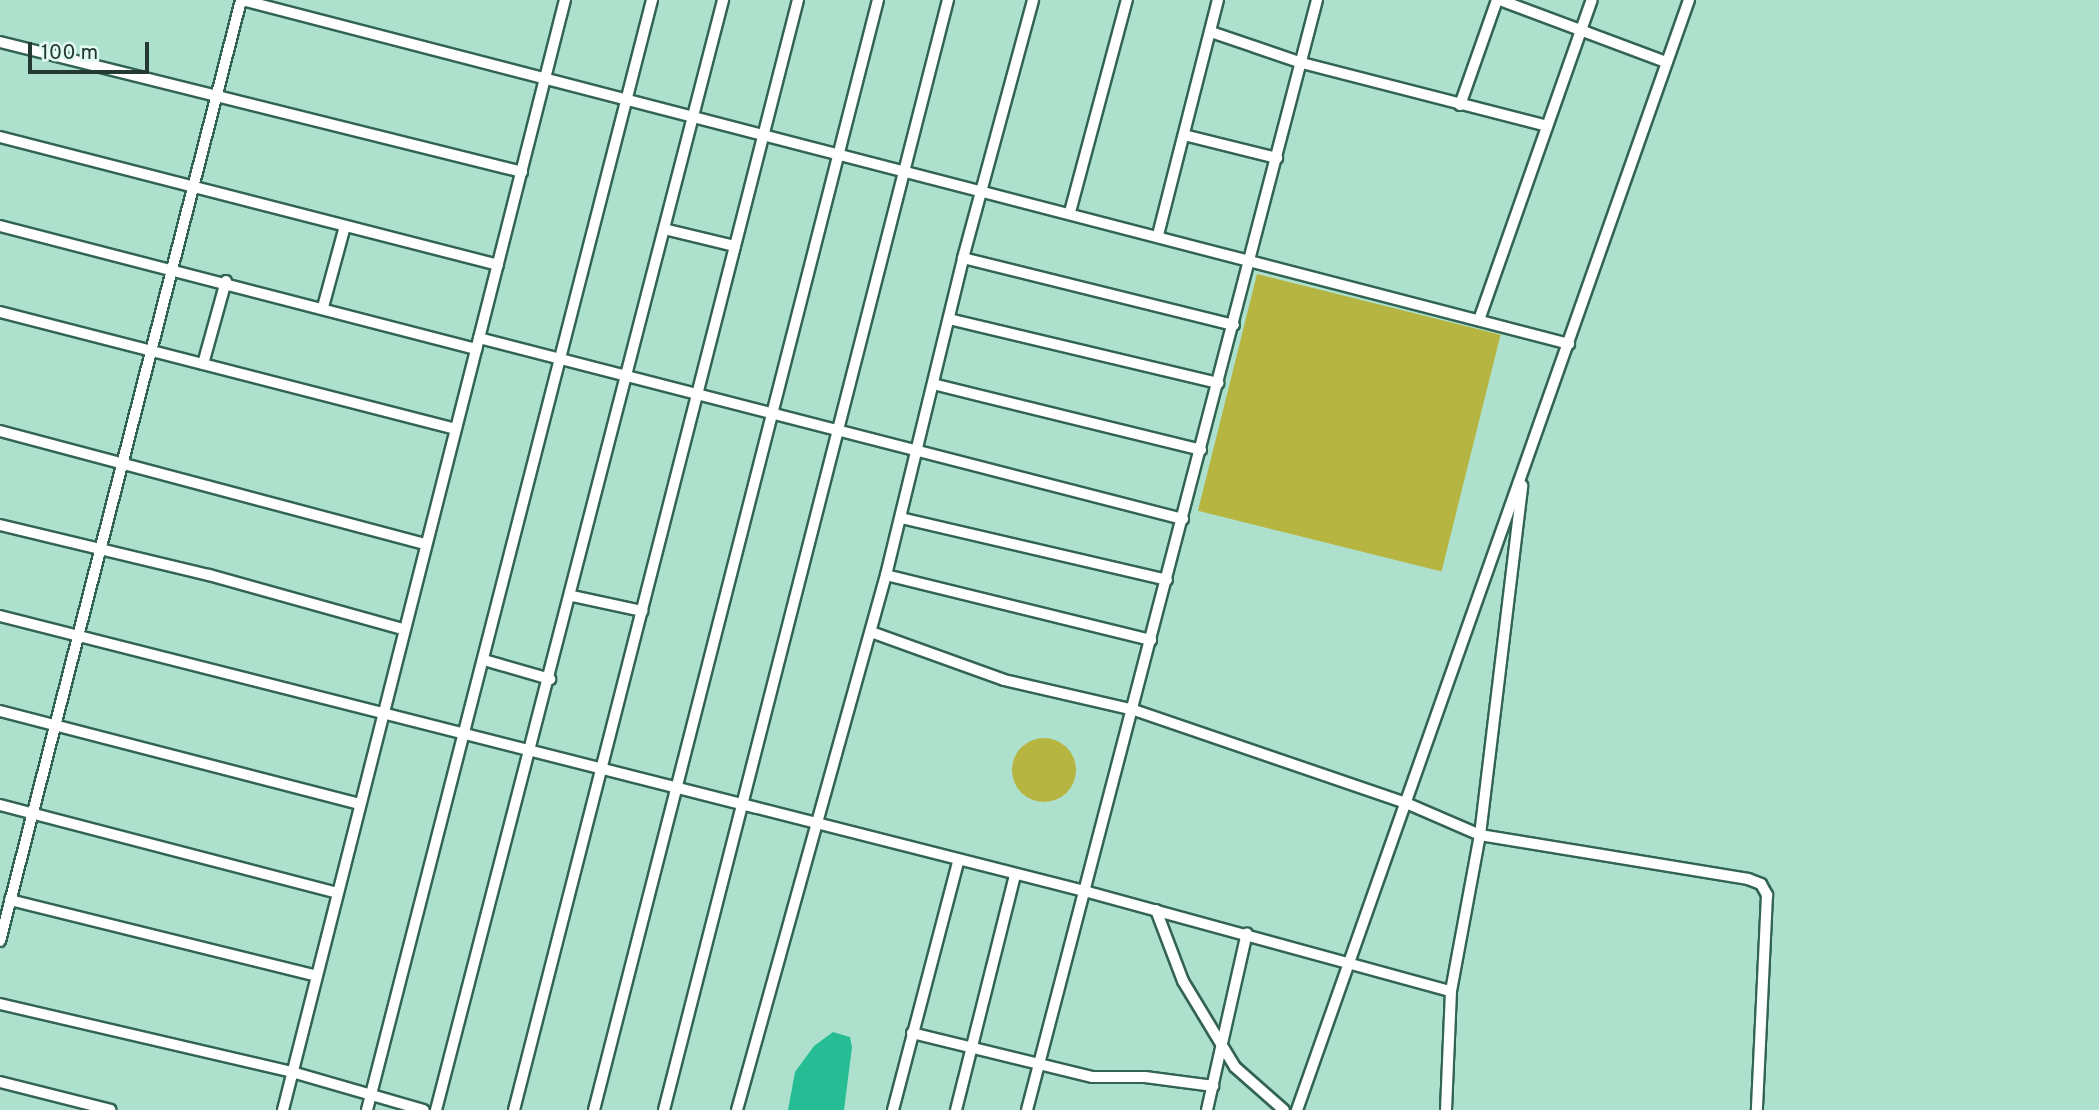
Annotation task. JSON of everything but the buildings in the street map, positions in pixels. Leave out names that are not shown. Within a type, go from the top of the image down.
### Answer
[{"type":"street","points":[[0,941],[242,0],[839,152],[1569,344]]},
{"type":"street","points":[[283,1110],[381,714],[565,0]]},
{"type":"street","points":[[367,1110],[652,0]]},
{"type":"street","points":[[436,1110],[572,596],[625,376],[723,0]]},
{"type":"street","points":[[514,1110],[798,0]]},
{"type":"street","points":[[594,1110],[878,0]]},
{"type":"street","points":[[664,1110],[744,808],[948,0]]},
{"type":"street","points":[[737,1110],[871,632],[918,452],[963,258],[1033,0]]},
{"type":"street","points":[[1070,212],[1126,0]]},
{"type":"street","points":[[1158,235],[1218,0]]},
{"type":"street","points":[[1027,1110],[1087,892],[1317,0]]},
{"type":"street","points":[[1460,105],[1499,0],[1667,62]]},
{"type":"street","points":[[1479,320],[1592,0]]},
{"type":"street","points":[[1297,1110],[1689,0]]},
{"type":"street","points":[[1210,32],[1302,63],[1548,126]]},
{"type":"street","points":[[0,41],[216,98],[522,172]]},
{"type":"street","points":[[1184,135],[1277,158]]},
{"type":"street","points":[[0,137],[498,265]]},
{"type":"street","points":[[0,226],[226,281],[476,349]]},
{"type":"street","points":[[323,307],[345,226]]},
{"type":"street","points":[[664,229],[735,246]]},
{"type":"street","points":[[963,258],[1234,325]]},
{"type":"street","points":[[202,363],[226,281]]},
{"type":"street","points":[[0,312],[455,429]]},
{"type":"street","points":[[949,319],[1218,383]]},
{"type":"street","points":[[479,338],[1183,519]]},
{"type":"street","points":[[933,384],[1201,450]]},
{"type":"street","points":[[0,431],[425,544]]},
{"type":"street","points":[[1446,1110],[1451,991],[1480,835],[1505,598],[1525,461]]},
{"type":"street","points":[[901,518],[1167,580]]},
{"type":"street","points":[[0,525],[403,629]]},
{"type":"street","points":[[886,575],[1151,640]]},
{"type":"street","points":[[572,596],[642,611]]},
{"type":"street","points":[[0,616],[817,827],[1247,933],[1451,991]]},
{"type":"street","points":[[871,632],[1023,685],[1134,710],[1406,803],[1480,835],[1748,878],[1761,884],[1767,895],[1757,1110]]},
{"type":"street","points":[[484,660],[550,679]]},
{"type":"street","points":[[0,711],[359,804]]},
{"type":"street","points":[[0,805],[337,893]]},
{"type":"street","points":[[893,1110],[958,862]]},
{"type":"street","points":[[956,1110],[1015,875]]},
{"type":"street","points":[[10,900],[316,976]]},
{"type":"street","points":[[1156,910],[1184,981],[1235,1067],[1284,1110]]},
{"type":"street","points":[[1207,1110],[1247,933]]},
{"type":"street","points":[[0,1004],[292,1072],[371,1097],[424,1110]]},
{"type":"street","points":[[912,1033],[1092,1077],[1145,1077],[1213,1086]]},
{"type":"street","points":[[0,1082],[111,1110]]},
{"type":"shaded area","points":[[1257,274],[1501,335],[1442,571],[1198,511]]},
{"type":"shaded area","points":[[1044,738],[1067,747],[1076,770],[1067,793],[1044,802],[1021,793],[1012,770],[1021,747]]},
{"type":"shaded area","points":[[833,1032],[850,1037],[852,1047],[844,1110],[788,1110],[795,1072],[814,1046]]}]
